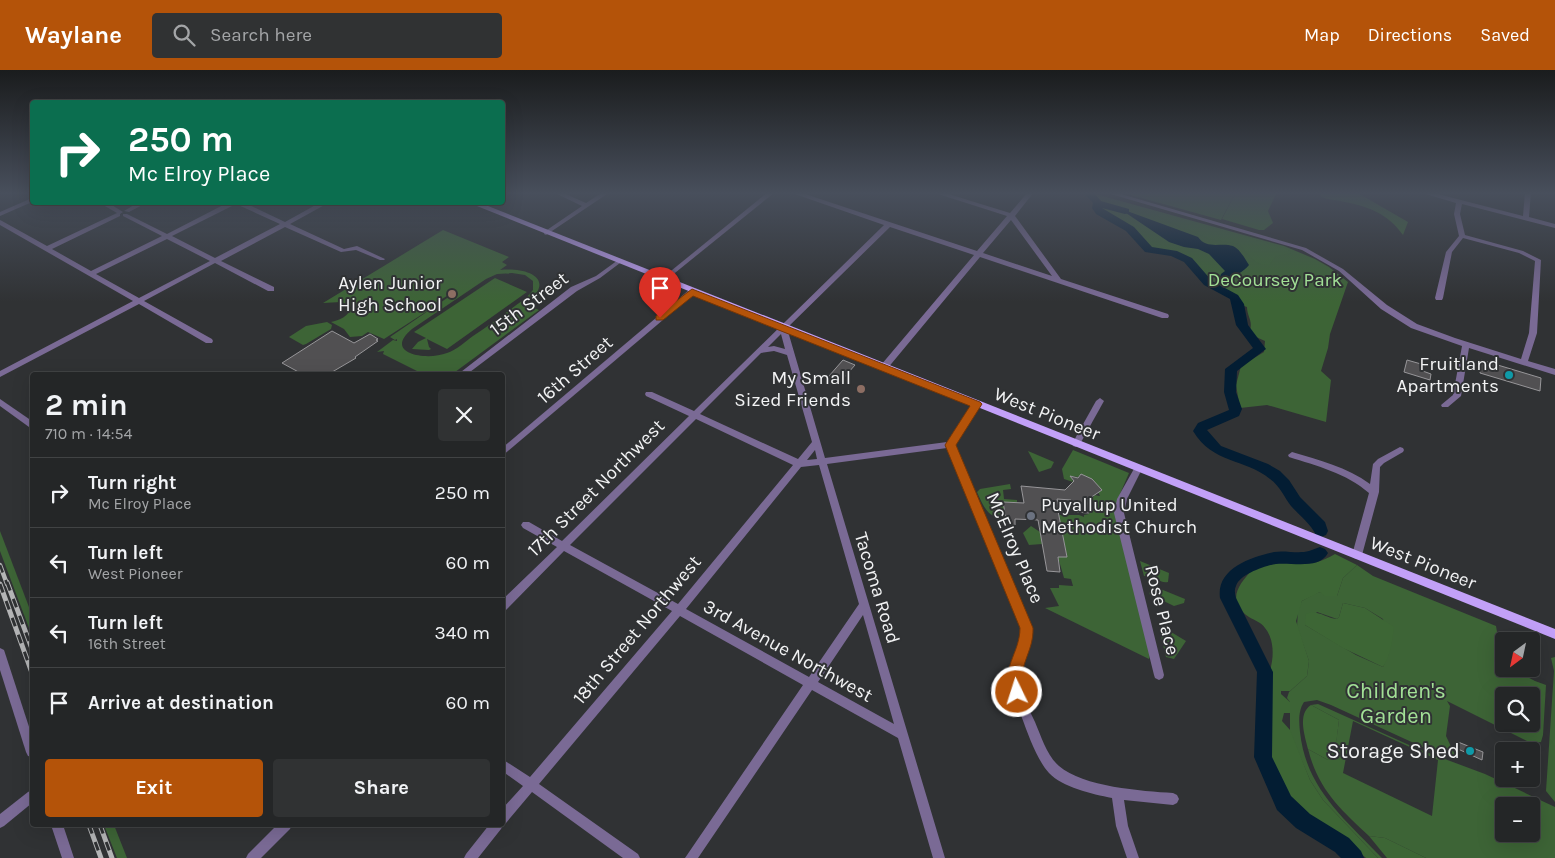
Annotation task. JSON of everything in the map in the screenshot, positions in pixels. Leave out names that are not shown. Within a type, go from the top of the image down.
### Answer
[{"type":"main road","name":"West Pioneer","points":[[536,229],[1555,634]]},
{"type":"street","points":[[12,229],[209,342]]},
{"type":"street","points":[[46,249],[89,229]]},
{"type":"street","points":[[153,229],[271,290]]},
{"type":"street","points":[[91,274],[182,229]]},
{"type":"street","points":[[0,374],[276,229]]},
{"type":"street","points":[[295,229],[343,251],[358,248],[382,259]]},
{"type":"street","points":[[546,233],[552,229]]},
{"type":"street","points":[[663,280],[726,229]]},
{"type":"street","name":"17th Street Northwest","points":[[505,604],[884,229]]},
{"type":"street","points":[[903,229],[1165,316]]},
{"type":"street","points":[[884,368],[1000,229]]},
{"type":"street","points":[[1021,229],[1059,281]]},
{"type":"street","points":[[1234,229],[1304,249],[1341,270],[1376,301],[1404,320],[1437,335],[1555,372]]},
{"type":"street","points":[[1460,229],[1462,236]]},
{"type":"street","points":[[1462,236],[1521,252],[1537,259],[1539,264],[1533,333],[1524,363]]},
{"type":"street","points":[[1439,298],[1449,252],[1462,236]]},
{"type":"street","name":"15th Street","points":[[465,372],[574,289],[598,277],[618,262]]},
{"type":"street","name":"16th Street","points":[[505,450],[692,292]]},
{"type":"street","name":"Tacoma Road","points":[[783,328],[939,858]]},
{"type":"street","points":[[1445,405],[1457,396],[1466,345]]},
{"type":"street","points":[[758,352],[774,348],[789,353]]},
{"type":"street","points":[[649,394],[800,464],[950,445],[976,404]]},
{"type":"street","points":[[1076,444],[1100,401]]},
{"type":"street","points":[[0,402],[30,424]]},
{"type":"street","points":[[800,464],[816,444]]},
{"type":"street","name":"McElroy Place","points":[[950,445],[1027,628],[1027,641],[1015,667],[1014,682],[1051,767],[1065,778],[1118,792],[1144,798],[1173,799]]},
{"type":"street","points":[[1357,555],[1374,492],[1376,466],[1400,450]]},
{"type":"street","points":[[1292,455],[1348,475],[1362,482],[1374,492]]},
{"type":"street","name":"18th Street Northwest","points":[[505,815],[800,464]]},
{"type":"street","name":"Rose Place","points":[[1138,469],[1122,499],[1119,513],[1159,675]]},
{"type":"street","name":"3rd Avenue Northwest","points":[[526,524],[903,735]]},
{"type":"street","points":[[692,858],[864,605]]},
{"type":"street","points":[[0,653],[30,746]]},
{"type":"street","points":[[505,766],[634,858]]},
{"type":"street","points":[[1118,792],[1119,815],[1132,858]]},
{"type":"street","points":[[0,822],[30,798]]},
{"type":"street","points":[[58,827],[68,858]]},
{"type":"street","points":[[252,858],[284,827]]},
{"type":"street","points":[[470,858],[495,827]]},
{"type":"green space","name":"DeCoursey Park","points":[[1130,229],[1221,229],[1284,246],[1315,259],[1348,282],[1330,334],[1321,371],[1331,380],[1326,422],[1267,405],[1240,408],[1236,385],[1241,366],[1264,352],[1265,341],[1256,337],[1250,330],[1251,324],[1247,307],[1238,304],[1230,294],[1208,283],[1188,260],[1173,253],[1149,250]]},
{"type":"green space","points":[[1186,229],[1216,229],[1284,248],[1291,253],[1276,256],[1269,265],[1264,265],[1252,259],[1239,244],[1209,239]]},
{"type":"green space","points":[[1398,229],[1405,229],[1403,235]]},
{"type":"green space","points":[[443,230],[509,257],[502,262],[507,265],[500,270],[520,270],[535,276],[539,281],[539,287],[535,295],[526,304],[539,310],[455,372],[417,372],[383,354],[384,351],[377,352],[393,340],[397,341],[397,339],[395,340],[390,337],[453,294],[434,304],[435,306],[384,339],[368,332],[362,336],[350,337],[344,329],[331,322],[346,316],[350,310],[351,307],[341,302],[323,303]],"holes":[[[512,273],[525,275],[533,281],[533,290],[526,298],[457,348],[447,353],[429,356],[419,356],[405,350],[402,344],[404,338],[412,329],[486,279],[497,274]]]},
{"type":"green space","points":[[495,278],[527,292],[447,349],[427,339],[431,349],[412,349],[418,342],[426,338],[414,332]]},
{"type":"green space","points":[[327,322],[332,325],[331,329],[306,344],[303,345],[289,337],[306,326]]},
{"type":"green space","points":[[1073,450],[1129,473],[1120,494],[1150,654],[1149,659],[1045,608],[1059,606],[1050,588],[1059,588],[1059,585],[1073,586],[1071,579],[1064,578],[1058,557],[1067,557],[1059,515],[1079,515],[1084,517],[1084,515],[1089,514],[1087,500],[1092,496],[1094,497],[1094,495],[1100,496],[1098,492],[1102,490],[1092,479],[1081,475],[1078,477],[1071,476],[1073,482],[1064,479],[1062,469]]},
{"type":"green space","points":[[1028,451],[1054,462],[1051,468],[1039,472]]},
{"type":"green space","points":[[1010,484],[1011,489],[1003,490],[1004,499],[1017,500],[1017,502],[1003,502],[1006,519],[995,517],[987,511],[977,492],[980,489]]},
{"type":"green space","points":[[1031,526],[1040,532],[1042,544],[1029,545],[1023,533]]},
{"type":"green space","points":[[0,531],[30,610],[30,631],[0,551]]},
{"type":"green space","points":[[1335,554],[1357,565],[1343,578],[1337,596],[1325,596],[1320,592],[1302,601],[1296,621],[1309,661],[1307,676],[1290,691],[1281,691],[1281,694],[1290,702],[1290,713],[1284,713],[1282,721],[1290,730],[1310,780],[1323,800],[1378,858],[1366,858],[1334,830],[1312,817],[1288,797],[1271,758],[1269,673],[1273,650],[1271,638],[1264,626],[1242,611],[1236,599],[1239,587],[1253,569],[1277,563],[1314,563]]},
{"type":"green space","points":[[1140,561],[1169,573],[1168,582],[1144,576]]},
{"type":"green space","name":"Children's Garden","points":[[1357,565],[1373,576],[1496,626],[1495,678],[1529,678],[1546,685],[1541,742],[1529,742],[1509,732],[1540,732],[1540,687],[1495,687],[1495,725],[1447,701],[1450,706],[1446,736],[1455,755],[1450,757],[1429,750],[1331,705],[1317,700],[1304,702],[1299,720],[1304,752],[1310,770],[1329,802],[1382,858],[1378,858],[1323,800],[1310,780],[1290,733],[1290,702],[1287,698],[1289,692],[1307,676],[1309,661],[1297,627],[1298,609],[1302,601],[1320,592],[1337,596],[1343,578]],"holes":[[[1343,603],[1365,608],[1383,619],[1389,653],[1383,667],[1356,655],[1305,625],[1317,612],[1337,619]]]},
{"type":"green space","points":[[1158,588],[1185,599],[1184,603],[1174,606],[1149,594],[1149,592]]},
{"type":"green space","points":[[1343,603],[1365,608],[1394,627],[1392,643],[1383,667],[1343,648],[1305,625],[1306,614],[1310,613],[1318,613],[1337,619]]},
{"type":"green space","points":[[1166,629],[1186,641],[1174,659],[1166,657],[1160,632],[1165,632]]},
{"type":"green space","points":[[1555,657],[1555,802],[1546,791],[1554,671],[1551,658]]},
{"type":"green space","points":[[1318,704],[1418,749],[1485,774],[1495,779],[1495,787],[1513,787],[1534,797],[1495,797],[1495,842],[1540,842],[1540,800],[1555,807],[1555,858],[1426,858],[1385,838],[1369,836],[1331,797],[1318,776],[1308,749],[1328,760],[1334,757],[1339,720],[1311,705]],"holes":[[[1353,721],[1438,760],[1432,816],[1343,773]]]},
{"type":"green space","points":[[1311,705],[1339,720],[1335,753],[1331,759],[1328,760],[1308,749],[1303,719],[1304,714]]},
{"type":"green space","points":[[105,827],[115,827],[127,858],[117,858]]},
{"type":"green space","points":[[1369,836],[1385,838],[1426,858],[1387,858]]},
{"type":"water","points":[[1149,229],[1176,229],[1198,237],[1210,245],[1236,247],[1249,265],[1236,275],[1220,277],[1225,271],[1209,254],[1198,249],[1169,242]]},
{"type":"building","name":"Aylen Junior High School","points":[[332,331],[354,343],[370,334],[378,339],[376,340],[378,341],[356,358],[332,372],[298,372],[282,363]]},
{"type":"building","points":[[843,360],[855,365],[841,381],[829,376]]},
{"type":"building","points":[[1407,360],[1421,364],[1420,370],[1431,374],[1430,380],[1404,372]]},
{"type":"building","name":"Fruitland Apartments","points":[[1481,360],[1541,378],[1540,391],[1480,373]]},
{"type":"building","name":"Puyallup United Methodist Church","points":[[1081,474],[1092,479],[1102,490],[1087,500],[1089,513],[1074,512],[1071,500],[1057,499],[1067,557],[1058,557],[1060,572],[1047,571],[1038,520],[1015,519],[1015,525],[1007,524],[1003,502],[1024,503],[1021,486],[1065,490],[1074,481],[1070,476],[1078,478]]},
{"type":"building","name":"Storage Shed","points":[[1458,742],[1483,752],[1482,760],[1458,749]]},
{"type":"waterway","points":[[1130,229],[1149,250],[1173,253],[1188,260],[1208,283],[1234,297],[1238,304],[1242,325],[1260,349],[1231,369],[1230,392],[1236,409],[1234,413],[1203,426],[1200,431],[1216,449],[1263,468],[1275,475],[1284,484],[1295,501],[1320,526],[1321,531]]},
{"type":"waterway","points":[[1320,553],[1305,558],[1274,558],[1253,565],[1235,575],[1231,579],[1227,591],[1228,598],[1265,672],[1263,757],[1284,803],[1303,821],[1342,845],[1354,858]]},
{"type":"railway","points":[[0,565],[7,584]]},
{"type":"railway","points":[[7,582],[30,644]]},
{"type":"railway","points":[[0,584],[30,667]]},
{"type":"railway","points":[[90,827],[101,858]]},
{"type":"railway","points":[[101,827],[112,858]]},
{"type":"place","name":"Aylen Junior High School","points":[[452,294]]},
{"type":"place","name":"Fruitland Apartments","points":[[1509,375]]},
{"type":"place","name":"My Small Sized Friends","points":[[861,389]]},
{"type":"place","name":"Puyallup United Methodist Church","points":[[1031,516]]},
{"type":"place","name":"Storage Shed","points":[[1470,751]]},
{"type":"route","points":[[660,318],[692,292],[976,404],[950,445],[970,488],[1027,628],[1027,641],[1016,665],[1013,677],[1017,692]]}]
